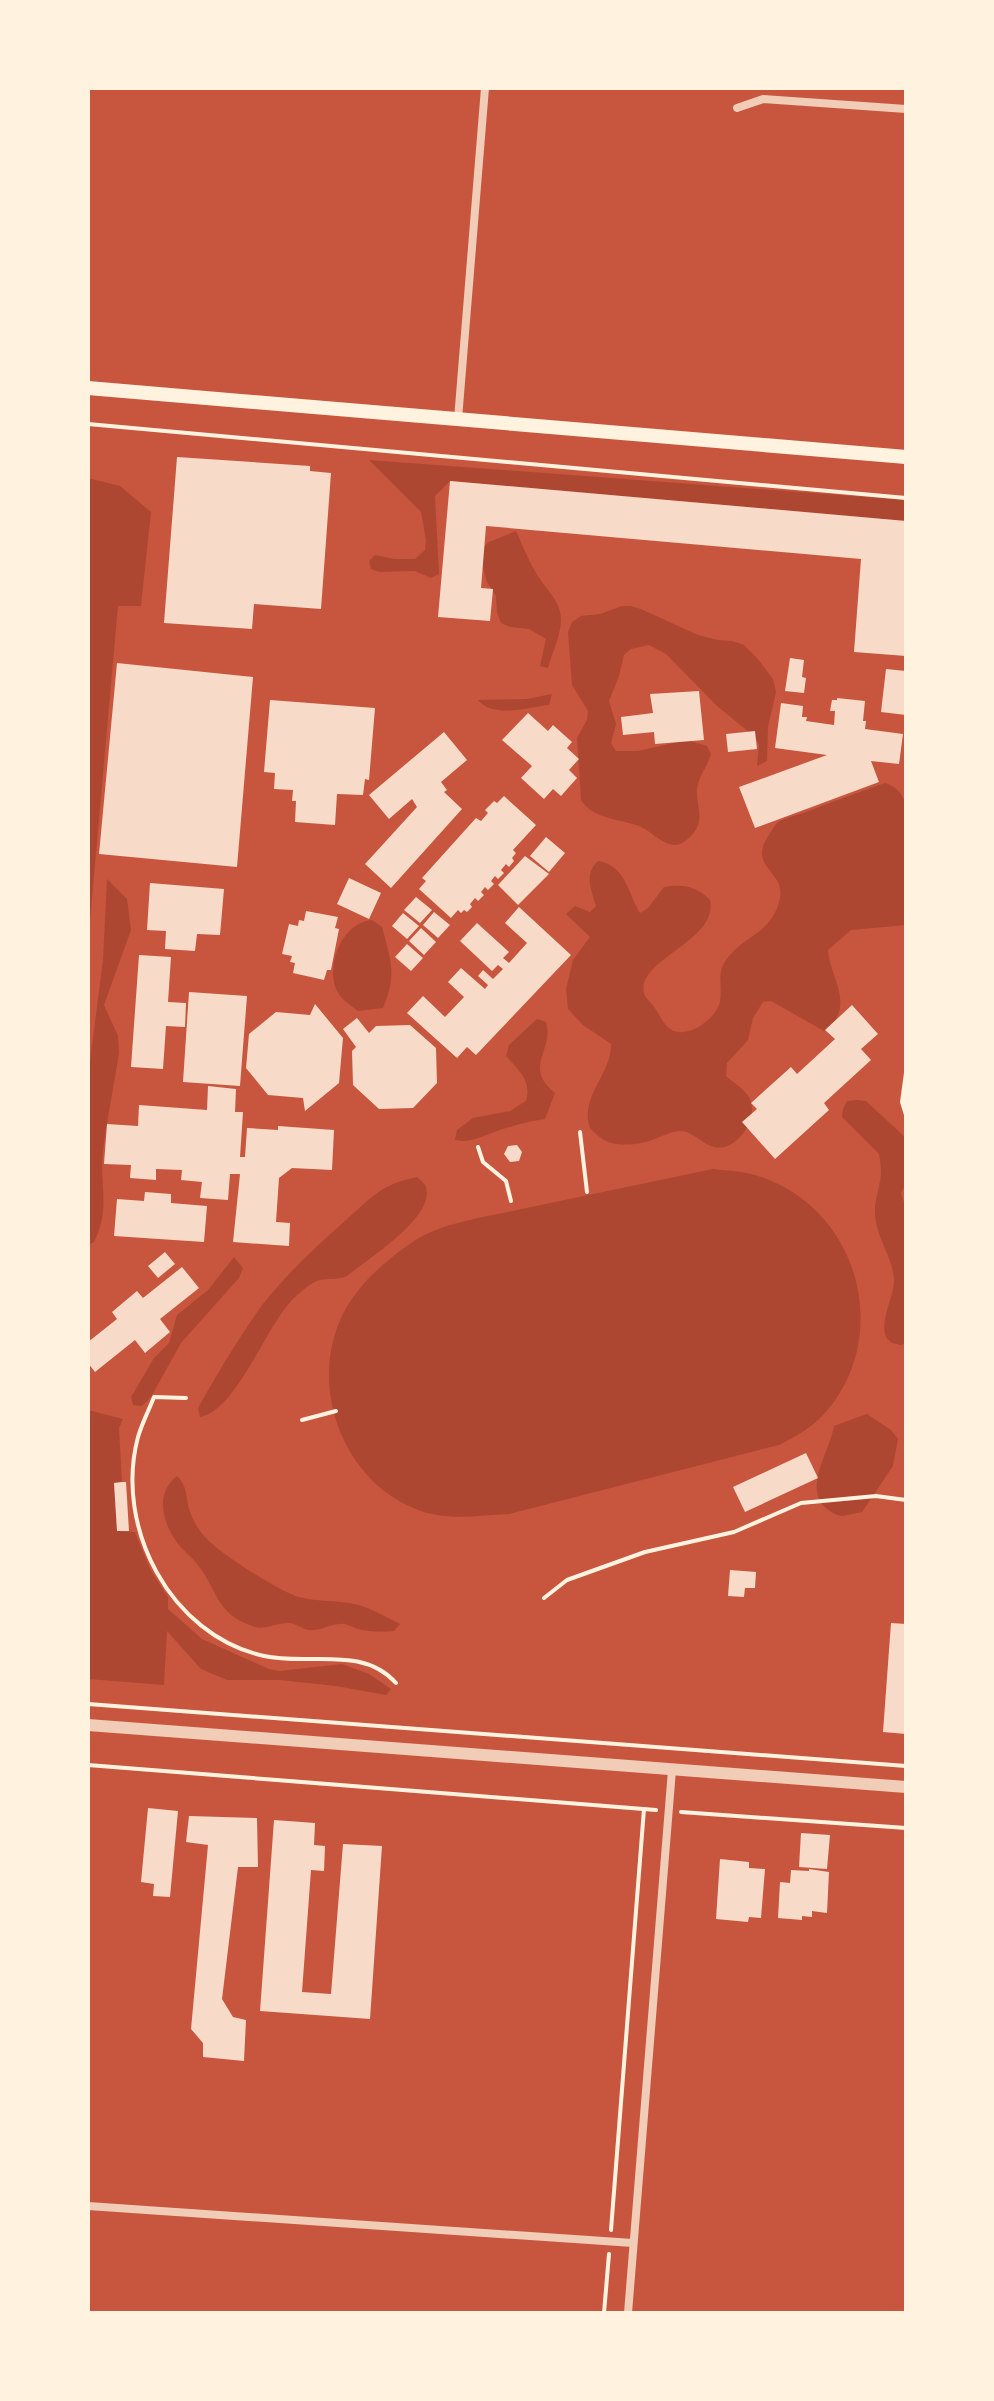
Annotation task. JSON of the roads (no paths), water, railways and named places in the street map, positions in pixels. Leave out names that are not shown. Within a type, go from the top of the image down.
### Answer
[{"type":"main road","points":[[88,388],[906,457]]},
{"type":"street","points":[[458,419],[485,88]]},
{"type":"street","points":[[737,108],[763,99],[906,109]]},
{"type":"street","points":[[88,1725],[906,1787]]},
{"type":"street","points":[[628,2313],[672,1770]]},
{"type":"street","points":[[88,2206],[633,2243]]}]
